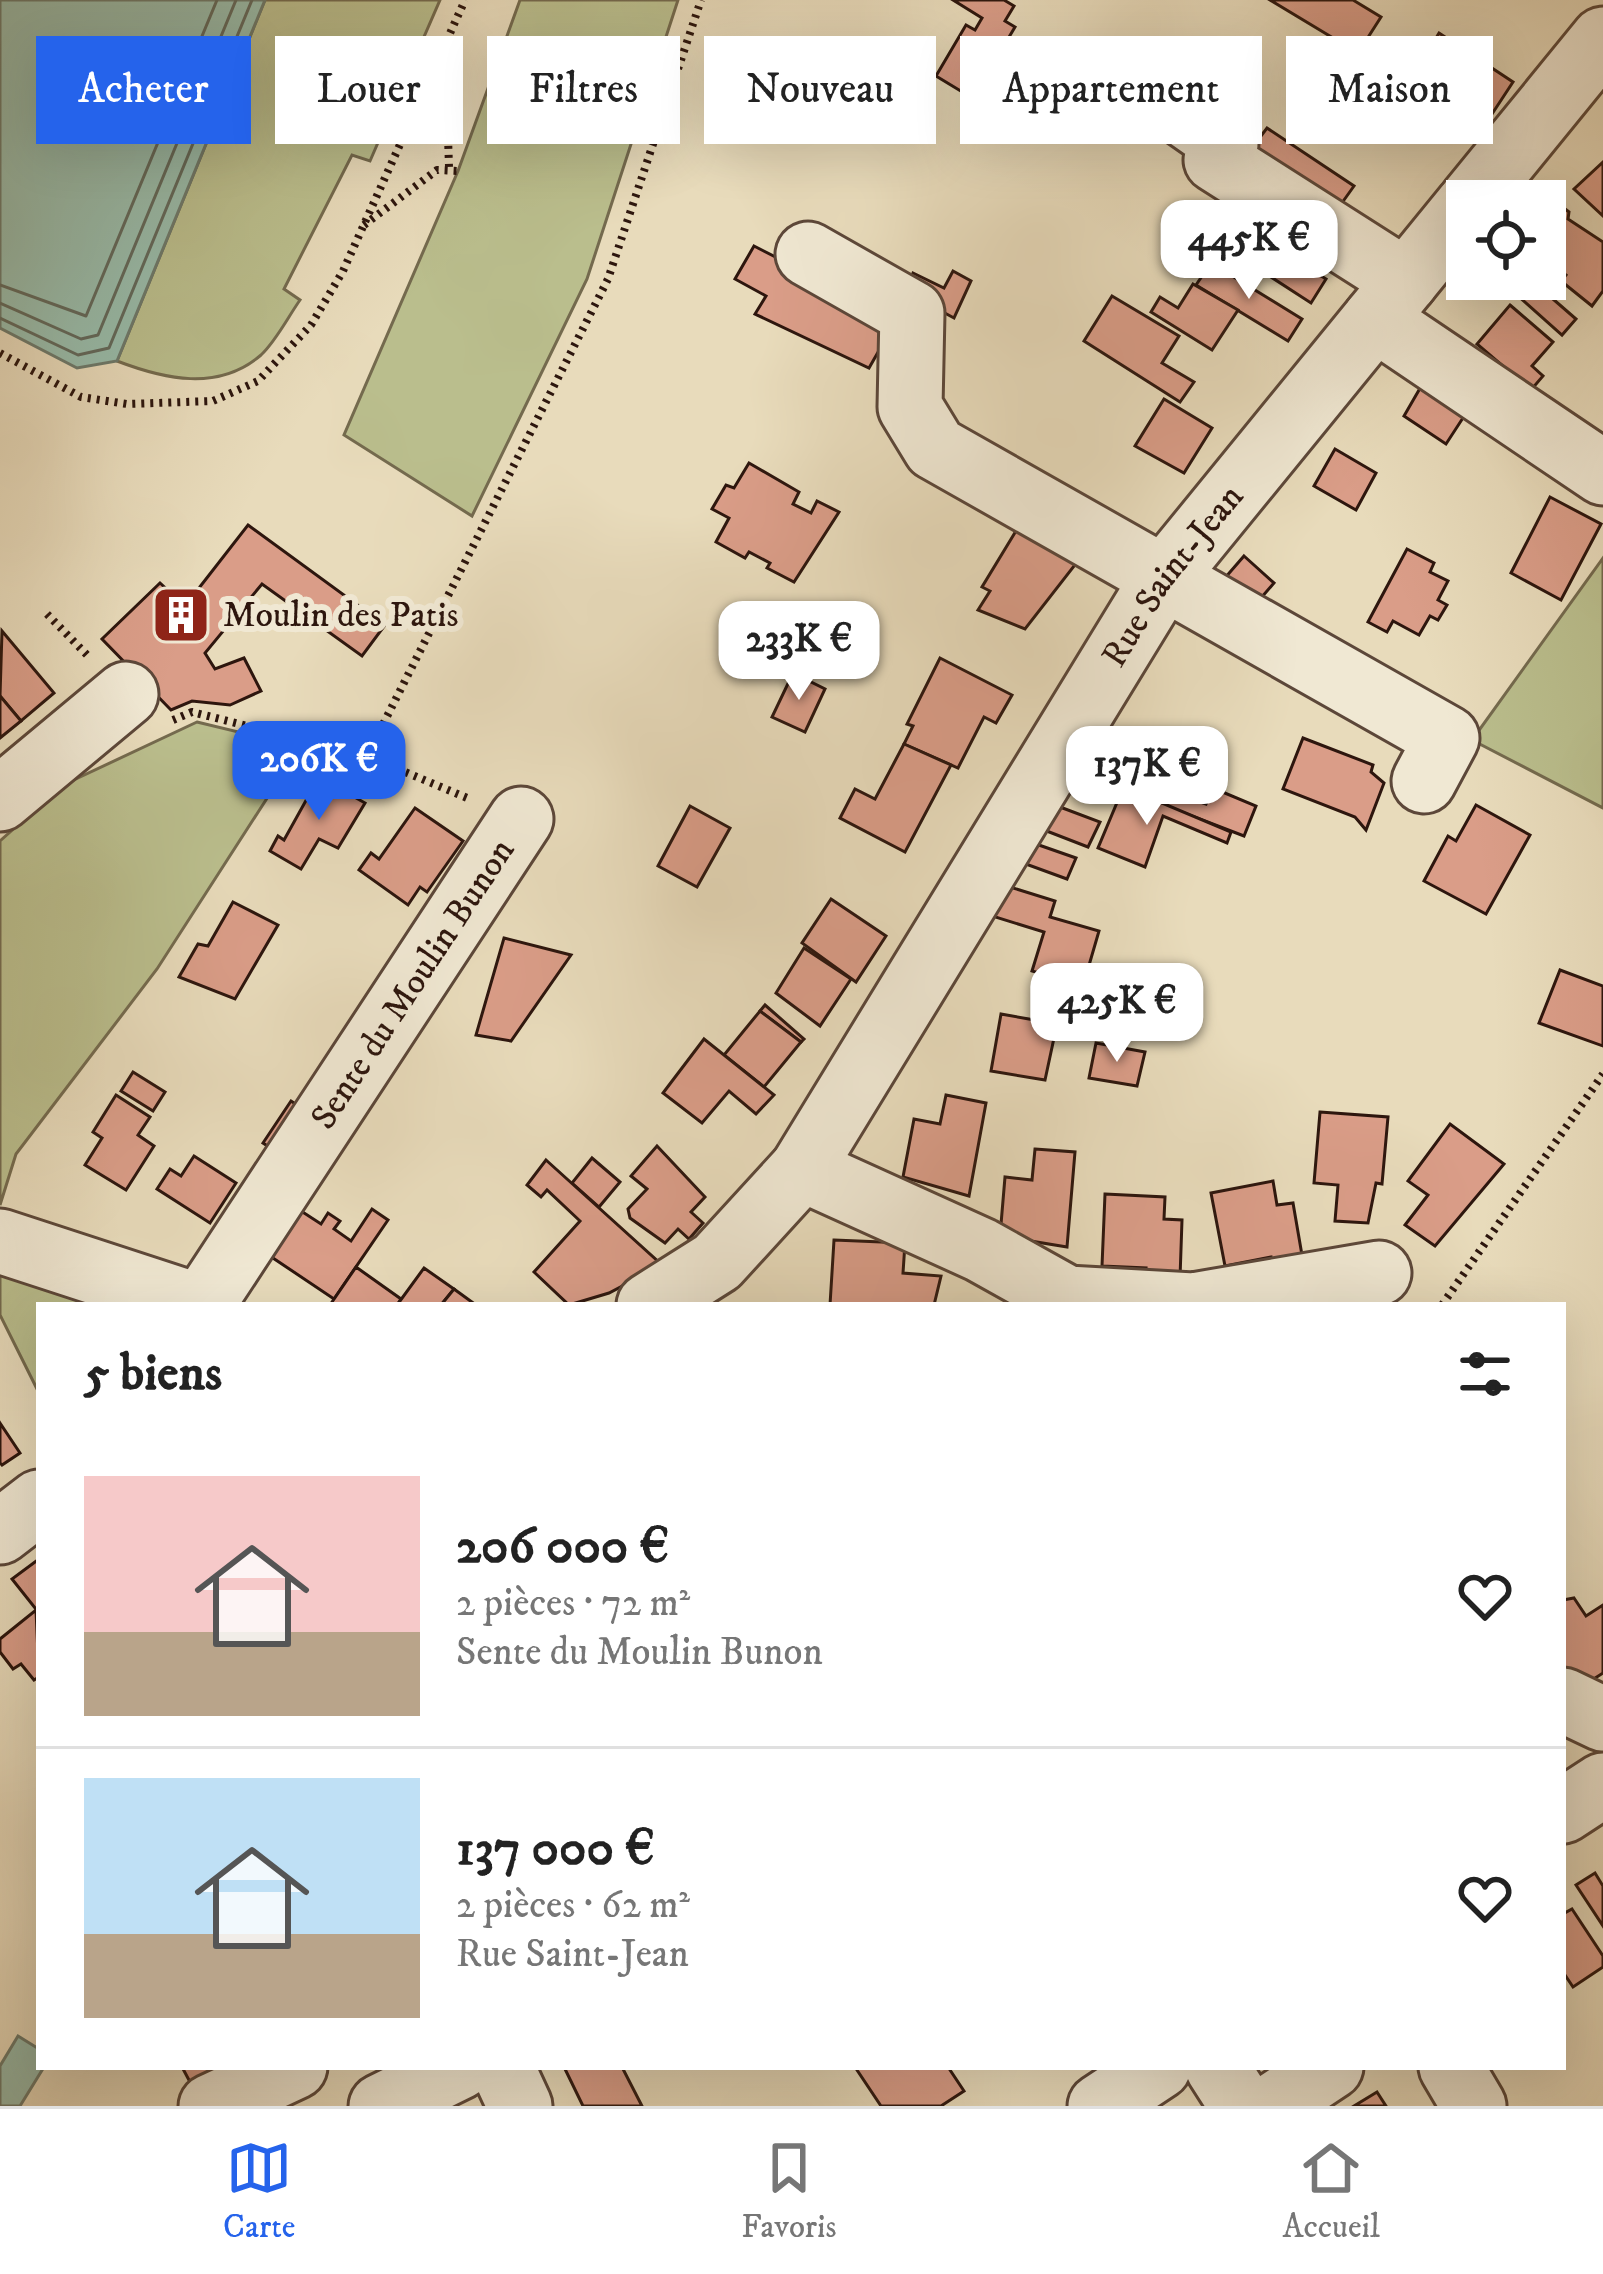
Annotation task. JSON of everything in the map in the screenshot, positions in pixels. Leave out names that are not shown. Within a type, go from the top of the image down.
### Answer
[{"type":"street","name":"Rue Saint-Jean","points":[[1488,180],[1603,39]]},
{"type":"street","points":[[1226,144],[1216,160],[1603,473]]},
{"type":"street","name":"Rue Saint-Jean","points":[[654,1302],[717,1262],[802,1168],[1162,580],[1446,232]]},
{"type":"street","points":[[808,254],[912,314],[910,407],[935,448],[1448,737],[1424,781]]},
{"type":"street","points":[[0,800],[139,712]]},
{"type":"street","name":"Sente du Moulin Bunon","points":[[201,1302],[521,819]]},
{"type":"street","points":[[802,1168],[981,1250],[1067,1298],[1139,1302]]},
{"type":"street","points":[[0,1241],[190,1302]]},
{"type":"street","points":[[1210,1302],[1379,1273]]},
{"type":"street","points":[[0,1532],[36,1504]]},
{"type":"street","points":[[1566,1701],[1603,1719]]},
{"type":"street","points":[[1566,1809],[1603,1785]]},
{"type":"street","points":[[211,2106],[289,2070]]},
{"type":"street","points":[[347,2070],[365,2106]]},
{"type":"street","points":[[381,2106],[454,2070]]},
{"type":"street","points":[[503,2070],[520,2106]]},
{"type":"street","points":[[1100,2106],[1154,2070]]},
{"type":"street","points":[[1219,2070],[1242,2106]]},
{"type":"street","points":[[1273,2106],[1327,2070]]},
{"type":"street","points":[[1453,2070],[1474,2106]]},
{"type":"path","points":[[449,36],[466,0]]},
{"type":"path","points":[[367,756],[608,279],[701,0]]},
{"type":"path","points":[[0,352],[81,397],[127,404],[213,401],[258,381],[311,325],[400,144]]},
{"type":"path","points":[[362,226],[418,182],[453,168],[451,144]]},
{"type":"path","name":"Sente du Moulin Bunon","points":[[139,712],[192,712],[367,756],[521,819]]},
{"type":"path","points":[[1444,1302],[1603,1074]]},
{"type":"shaded area","points":[[265,0],[440,0],[424,36],[275,36],[275,144],[377,144],[370,161],[352,155],[284,289],[300,300],[261,355],[227,374],[190,379],[117,361],[206,144],[251,144],[250,36]]},
{"type":"shaded area","points":[[520,0],[678,0],[666,36],[507,36]]},
{"type":"shaded area","points":[[487,91],[487,144],[631,144],[587,279],[472,516],[344,435],[458,171]]},
{"type":"shaded area","points":[[1603,558],[1603,808],[1472,740]]},
{"type":"shaded area","points":[[197,722],[300,747],[157,969],[16,1154],[0,1205],[0,841],[63,785]]},
{"type":"shaded area","points":[[0,1252],[153,1302],[36,1302],[36,1387],[0,1315]]},
{"type":"water","points":[[0,0],[265,0],[250,36],[36,36],[36,144],[206,144],[117,361],[77,368],[0,328]]},
{"type":"water","points":[[18,2036],[36,2047],[36,2070],[42,2070],[20,2106],[0,2106],[0,2066]]},
{"type":"building","points":[[953,0],[1004,0],[1014,6],[1005,21],[1015,27],[1010,36],[960,36],[960,91],[936,76],[966,25],[975,30],[982,18]]},
{"type":"building","points":[[1270,0],[1353,0],[1381,17],[1369,36],[1330,36]]},
{"type":"building","points":[[1493,69],[1513,82],[1493,112]]},
{"type":"building","points":[[1267,128],[1354,186],[1329,221],[1239,154],[1246,144],[1262,144]]},
{"type":"building","points":[[1603,162],[1603,216],[1574,189]]},
{"type":"building","points":[[1232,181],[1243,189],[1226,217],[1326,279],[1311,303],[1200,231]]},
{"type":"building","points":[[1240,194],[1306,230],[1290,256],[1226,217]]},
{"type":"building","points":[[1566,210],[1568,219],[1603,242],[1603,291],[1592,306],[1566,285]]},
{"type":"building","points":[[754,246],[897,319],[869,368],[755,314],[766,296],[735,279]]},
{"type":"building","points":[[1211,263],[1302,319],[1288,341],[1196,285]]},
{"type":"building","points":[[953,271],[971,281],[954,318],[906,292],[913,273],[944,288]]},
{"type":"building","points":[[1193,284],[1238,310],[1212,350],[1151,312],[1160,297],[1178,308]]},
{"type":"building","points":[[1112,296],[1179,336],[1162,363],[1194,382],[1180,402],[1084,341]]},
{"type":"building","points":[[1523,300],[1554,300],[1576,319],[1562,335]]},
{"type":"building","points":[[1510,305],[1553,342],[1532,366],[1543,376],[1531,390],[1477,344]]},
{"type":"building","points":[[1430,371],[1474,401],[1446,444],[1404,416]]},
{"type":"building","points":[[1164,399],[1212,428],[1184,473],[1135,446]]},
{"type":"building","points":[[1335,449],[1376,473],[1356,510],[1314,486]]},
{"type":"building","points":[[749,463],[799,492],[793,504],[811,513],[817,501],[839,512],[794,582],[749,552],[745,558],[716,542],[729,518],[712,509],[726,485],[734,488]]},
{"type":"building","points":[[1550,497],[1601,524],[1561,600],[1511,573]]},
{"type":"building","name":"Moulin des Patis","points":[[248,525],[385,625],[362,656],[262,584],[205,653],[215,669],[244,658],[261,691],[230,705],[192,701],[171,710],[102,639],[160,583],[185,606]]},
{"type":"building","points":[[1019,526],[1078,561],[1025,629],[978,610],[990,591],[982,587]]},
{"type":"building","points":[[1407,549],[1434,563],[1430,572],[1448,581],[1438,600],[1447,605],[1438,620],[1430,616],[1419,635],[1393,621],[1387,632],[1368,622]]},
{"type":"building","points":[[1244,556],[1274,583],[1247,614],[1217,587]]},
{"type":"building","points":[[2,631],[54,693],[21,721],[0,696]]},
{"type":"building","points":[[940,658],[1012,695],[996,723],[984,717],[958,768],[904,744],[913,726],[907,724]]},
{"type":"building","points":[[793,673],[825,689],[805,732],[772,717]]},
{"type":"building","points":[[0,696],[21,721],[0,738]]},
{"type":"building","points":[[1303,738],[1373,765],[1371,772],[1384,783],[1366,830],[1355,817],[1283,789]]},
{"type":"building","points":[[904,744],[951,765],[905,852],[840,818],[855,789],[875,799]]},
{"type":"building","points":[[1138,750],[1193,772],[1184,796],[1206,804],[1213,788],[1256,806],[1244,836],[1145,798],[1149,791],[1126,782]]},
{"type":"building","points":[[319,777],[365,803],[338,848],[319,839],[301,869],[270,851],[278,836],[284,840]]},
{"type":"building","points":[[1121,793],[1152,807],[1155,800],[1231,832],[1227,843],[1163,816],[1145,867],[1098,848]]},
{"type":"building","points":[[1476,805],[1530,835],[1486,914],[1424,881],[1448,836],[1456,841]]},
{"type":"building","points":[[690,806],[730,828],[697,887],[658,866]]},
{"type":"building","points":[[1060,807],[1100,822],[1088,847],[1044,830]]},
{"type":"building","points":[[415,808],[463,841],[427,892],[420,887],[408,905],[359,870],[371,853],[379,859]]},
{"type":"building","points":[[1036,844],[1076,858],[1067,879],[1023,863]]},
{"type":"building","points":[[1010,887],[1055,901],[1050,917],[1099,931],[1083,986],[1032,971],[1044,932],[992,916]]},
{"type":"building","points":[[831,899],[886,936],[856,982],[802,943]]},
{"type":"building","points":[[233,902],[278,925],[235,999],[179,977],[198,944],[208,946]]},
{"type":"building","points":[[504,938],[571,955],[511,1041],[476,1035]]},
{"type":"building","points":[[804,948],[851,979],[820,1026],[776,993]]},
{"type":"building","points":[[1560,970],[1603,986],[1603,1046],[1539,1023]]},
{"type":"building","points":[[765,1005],[804,1039],[801,1042],[760,1011]]},
{"type":"building","points":[[760,1011],[801,1042],[764,1087],[724,1055]]},
{"type":"building","points":[[1001,1014],[1057,1024],[1045,1080],[991,1071]]},
{"type":"building","points":[[704,1039],[774,1095],[756,1114],[729,1091],[702,1123],[663,1093]]},
{"type":"building","points":[[1096,1043],[1145,1052],[1137,1086],[1089,1078]]},
{"type":"building","points":[[133,1072],[165,1092],[153,1111],[121,1091]]},
{"type":"building","points":[[116,1095],[150,1117],[138,1135],[154,1146],[126,1190],[85,1165],[102,1138],[93,1132]]},
{"type":"building","points":[[946,1095],[986,1103],[969,1196],[903,1177],[914,1119],[940,1124]]},
{"type":"building","points":[[291,1101],[309,1113],[281,1155],[263,1143]]},
{"type":"building","points":[[1320,1112],[1388,1117],[1382,1184],[1376,1183],[1368,1223],[1335,1221],[1338,1185],[1314,1183]]},
{"type":"building","points":[[1450,1124],[1504,1164],[1435,1246],[1405,1225],[1428,1195],[1408,1181]]},
{"type":"building","points":[[657,1146],[705,1197],[691,1212],[703,1223],[689,1239],[678,1229],[665,1243],[630,1218],[628,1209],[647,1189],[631,1176]]},
{"type":"building","points":[[1035,1149],[1075,1152],[1067,1247],[1000,1236],[1005,1177],[1032,1180]]},
{"type":"building","points":[[194,1156],[236,1183],[210,1223],[157,1189],[170,1169],[181,1176]]},
{"type":"building","points":[[592,1158],[620,1182],[599,1207],[572,1183]]},
{"type":"building","points":[[546,1160],[662,1265],[609,1293],[566,1302],[534,1272],[580,1221],[547,1190],[541,1197],[527,1185]]},
{"type":"building","points":[[1273,1181],[1277,1205],[1293,1203],[1303,1261],[1272,1266],[1271,1257],[1225,1266],[1211,1193]]},
{"type":"building","points":[[1105,1194],[1165,1197],[1164,1219],[1182,1220],[1180,1278],[1145,1278],[1146,1268],[1102,1266]]},
{"type":"building","points":[[298,1209],[321,1224],[328,1213],[340,1221],[334,1229],[351,1241],[372,1209],[388,1220],[334,1299],[267,1254]]},
{"type":"building","points":[[834,1240],[905,1243],[903,1273],[941,1276],[935,1302],[830,1302]]},
{"type":"building","points":[[356,1267],[401,1299],[399,1302],[332,1302]]},
{"type":"building","points":[[424,1268],[454,1289],[443,1302],[399,1302]]},
{"type":"building","points":[[454,1289],[472,1302],[443,1302]]},
{"type":"building","points":[[0,1423],[20,1453],[2,1465],[0,1463]]},
{"type":"building","points":[[36,1561],[36,1609],[12,1579]]},
{"type":"building","points":[[1574,1598],[1586,1616],[1603,1605],[1603,1673],[1575,1691],[1566,1686],[1566,1599]]},
{"type":"building","points":[[36,1610],[36,1679],[21,1664],[13,1669],[0,1652],[0,1639]]},
{"type":"building","points":[[1595,1873],[1603,1886],[1603,1926],[1576,1885]]},
{"type":"building","points":[[1572,1909],[1603,1956],[1603,1967],[1573,1987],[1566,1976],[1566,1912]]},
{"type":"building","points":[[184,2070],[215,2070],[190,2082]]},
{"type":"building","points":[[565,2070],[624,2070],[642,2106],[583,2106]]},
{"type":"building","points":[[857,2070],[950,2070],[964,2091],[941,2106],[881,2106]]},
{"type":"building","points":[[1377,2092],[1386,2106],[1354,2106]]},
{"type":"place","name":"Moulin des Patis","points":[[181,615]]}]
